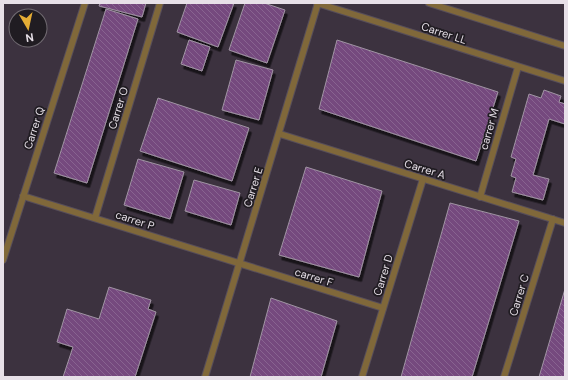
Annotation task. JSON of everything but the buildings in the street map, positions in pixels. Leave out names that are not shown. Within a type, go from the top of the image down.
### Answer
[{"type":"lane","name":"Carrer Q","points":[[3,260],[85,3]]},
{"type":"lane","name":"Carrer O","points":[[94,218],[160,3]]},
{"type":"lane","name":"Carrer LL","points":[[318,3],[565,81]]},
{"type":"lane","name":"Carrer E","points":[[205,377],[280,134],[318,3]]},
{"type":"lane","points":[[429,3],[565,46]]},
{"type":"lane","name":"carrer M","points":[[480,197],[518,67]]},
{"type":"lane","name":"Carrer A","points":[[280,134],[565,223]]},
{"type":"lane","name":"Carrer D","points":[[362,377],[423,179]]},
{"type":"lane","name":"carrer P","points":[[23,196],[240,264]]},
{"type":"lane","name":"Carrer C","points":[[504,377],[552,219]]},
{"type":"lane","name":"carrer F","points":[[240,264],[383,308]]}]
